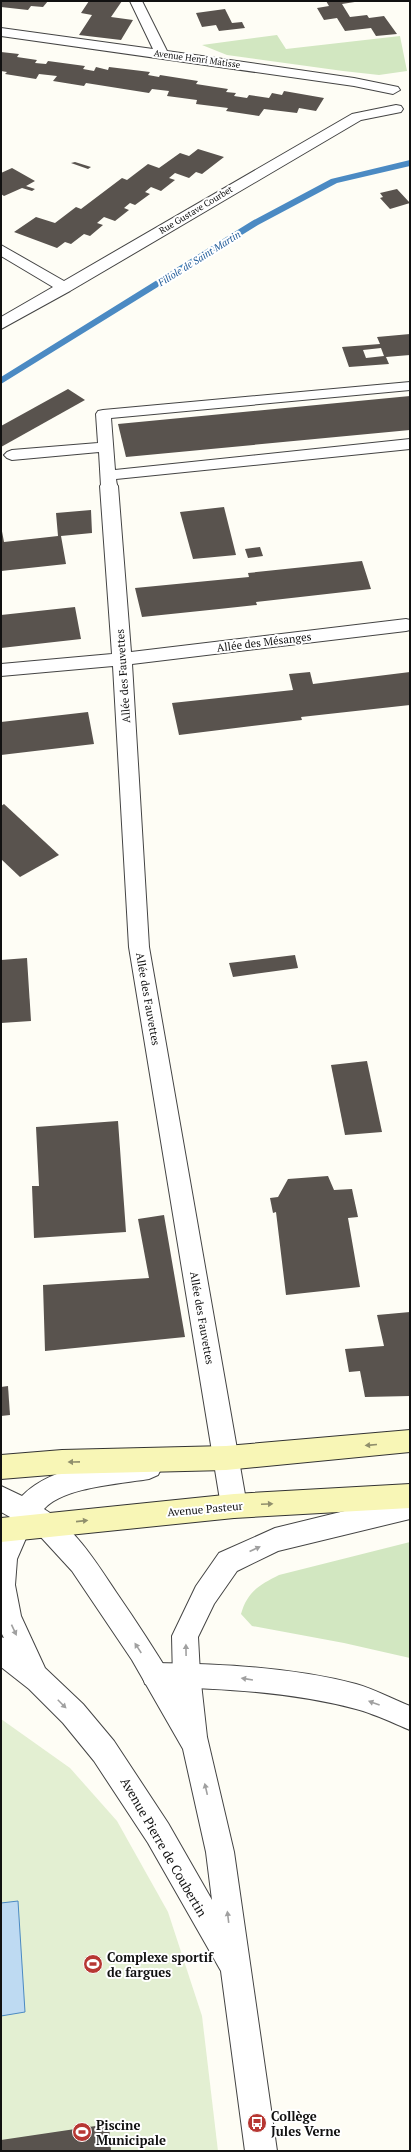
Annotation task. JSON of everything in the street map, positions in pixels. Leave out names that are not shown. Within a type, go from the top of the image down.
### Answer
[{"type":"main road","points":[[1,1467],[62,1462],[226,1458],[410,1441]]},
{"type":"main road","name":"Avenue Pasteur","points":[[22,1523],[234,1506],[410,1496]]},
{"type":"street","points":[[136,1],[162,54]]},
{"type":"street","name":"Avenue Henri Matisse","points":[[1,32],[398,87],[389,100],[396,109]]},
{"type":"street","points":[[396,109],[410,115]]},
{"type":"street","name":"Rue Gustave Courbet","points":[[1,324],[357,117],[396,109]]},
{"type":"street","points":[[1,250],[65,288]]},
{"type":"street","name":"Allée des Fauvettes","points":[[108,481],[122,659],[139,947],[234,1506]]},
{"type":"street","name":"Allée des Mésanges","points":[[1,670],[122,659],[406,626]]},
{"type":"street","name":"Avenue Pierre de Coubertin","points":[[36,1678],[8,1618],[2,1585],[4,1559],[22,1523],[41,1494],[62,1483],[192,1460]]},
{"type":"street","name":"Avenue Pierre de Coubertin","points":[[1,1498],[22,1523],[81,1562],[154,1675],[196,1744]]},
{"type":"street","name":"Avenue Pierre de Coubertin","points":[[261,2151],[220,1852],[196,1744],[186,1674],[185,1636],[205,1595],[228,1562],[274,1540],[410,1507]]},
{"type":"street","name":"Avenue Pierre de Coubertin","points":[[1,1650],[36,1678],[76,1718],[129,1784],[235,1969]]},
{"type":"lane","points":[[410,386],[103,414],[108,481],[410,444]]},
{"type":"lane","points":[[12,455],[106,447]]},
{"type":"lane","points":[[154,1675],[186,1674],[226,1676],[332,1691],[358,1697],[410,1718]]},
{"type":"green space","points":[[277,35],[286,49],[400,36],[407,71],[379,75],[343,71],[227,55],[202,45]]},
{"type":"green space","points":[[410,1542],[410,1658],[344,1643],[252,1626],[241,1614],[250,1595],[265,1582],[279,1575]]},
{"type":"green space","name":"Complexe sportif de fargues","points":[[1,1719],[70,1768],[117,1821],[168,1912],[202,2016],[218,2151],[1,2151]]},
{"type":"water","points":[[18,1901],[25,2012],[1,2016],[1,1903]]},
{"type":"building","points":[[2,1],[48,1],[43,7],[31,6],[28,10],[1,7]]},
{"type":"building","points":[[89,1],[122,1],[111,17],[133,20],[121,40],[79,35],[92,15],[81,13]]},
{"type":"building","points":[[326,1],[361,1],[342,4],[350,17],[367,15],[369,18],[384,16],[397,34],[376,36],[371,28],[345,31],[337,18],[324,20],[317,8],[329,6]]},
{"type":"building","points":[[225,9],[232,23],[242,22],[245,28],[219,31],[216,25],[202,27],[196,13]]},
{"type":"building","points":[[1,52],[19,54],[17,57],[37,60],[35,63],[46,64],[48,61],[85,66],[83,69],[94,71],[96,67],[108,70],[109,67],[150,72],[148,75],[159,77],[160,75],[198,81],[196,84],[228,89],[226,92],[236,93],[234,96],[247,98],[249,95],[269,98],[272,93],[282,95],[284,91],[324,98],[316,111],[299,108],[297,113],[264,109],[259,116],[226,111],[228,108],[196,104],[197,100],[167,96],[169,91],[152,89],[149,93],[86,83],[84,86],[53,81],[57,76],[39,74],[36,79],[5,74],[7,72],[1,71]]},
{"type":"building","points":[[198,149],[224,157],[202,174],[196,172],[189,178],[175,173],[169,178],[175,180],[161,191],[151,187],[145,192],[150,194],[135,205],[130,203],[124,208],[129,210],[115,221],[104,217],[97,223],[103,225],[90,236],[84,234],[71,244],[65,242],[57,248],[14,232],[36,217],[55,223],[76,207],[81,209],[122,178],[127,180],[148,164],[159,168],[180,153],[189,156]]},
{"type":"building","points":[[75,162],[91,167],[88,169],[71,163]]},
{"type":"building","points":[[12,168],[35,181],[26,186],[35,189],[32,191],[22,188],[4,196],[1,194],[1,173]]},
{"type":"building","points":[[397,189],[410,203],[390,209],[380,198],[383,197],[380,193]]},
{"type":"building","points":[[410,334],[410,355],[386,357],[389,364],[349,367],[342,347],[380,344],[377,337]],"holes":[[[381,348],[384,356],[366,358],[363,350]]]},
{"type":"building","points":[[68,389],[85,400],[1,447],[1,426]]},
{"type":"building","points":[[410,396],[410,430],[126,457],[118,424]]},
{"type":"building","points":[[224,507],[236,555],[193,559],[180,512]]},
{"type":"building","points":[[91,510],[92,533],[61,536],[66,564],[1,571],[1,526],[4,542],[58,536],[56,513]]},
{"type":"building","points":[[260,547],[263,556],[248,558],[245,549]]},
{"type":"building","points":[[362,561],[371,589],[256,602],[257,605],[142,617],[135,588],[249,577],[248,573]]},
{"type":"building","points":[[75,607],[81,639],[1,648],[1,615]]},
{"type":"building","points":[[310,672],[313,684],[410,672],[410,705],[301,717],[302,720],[179,735],[172,703],[293,690],[289,674]]},
{"type":"building","points":[[88,712],[94,744],[1,755],[1,722]]},
{"type":"building","points":[[4,804],[59,855],[20,877],[1,859],[1,806]]},
{"type":"building","points":[[295,955],[298,968],[233,977],[229,963]]},
{"type":"building","points":[[27,958],[31,1021],[1,1023],[1,960]]},
{"type":"building","points":[[367,1061],[382,1132],[345,1135],[331,1065]]},
{"type":"building","points":[[118,1121],[126,1232],[34,1238],[32,1186],[39,1186],[36,1127]]},
{"type":"building","points":[[328,1176],[334,1190],[352,1189],[358,1217],[348,1218],[360,1287],[286,1295],[276,1212],[273,1213],[270,1198],[278,1197],[288,1179]]},
{"type":"building","points":[[164,1215],[185,1337],[45,1351],[43,1285],[149,1278],[138,1219]]},
{"type":"building","points":[[410,1312],[410,1396],[365,1397],[360,1371],[349,1372],[345,1349],[384,1346],[377,1315]]},
{"type":"building","points":[[8,1386],[10,1415],[1,1416],[1,1387]]},
{"type":"building","name":"Piscine Municipale","points":[[109,2124],[111,2151],[1,2151],[1,2140]]},
{"type":"waterway","name":"Filiole de Saint Martin","points":[[1,381],[255,223],[334,181],[410,163]]},
{"type":"place","name":"Complexe sportif de fargues","points":[[93,1964]]},
{"type":"place","name":"Collège Jules Verne","points":[[257,2123]]},
{"type":"place","name":"Piscine Municipale","points":[[82,2132]]}]
